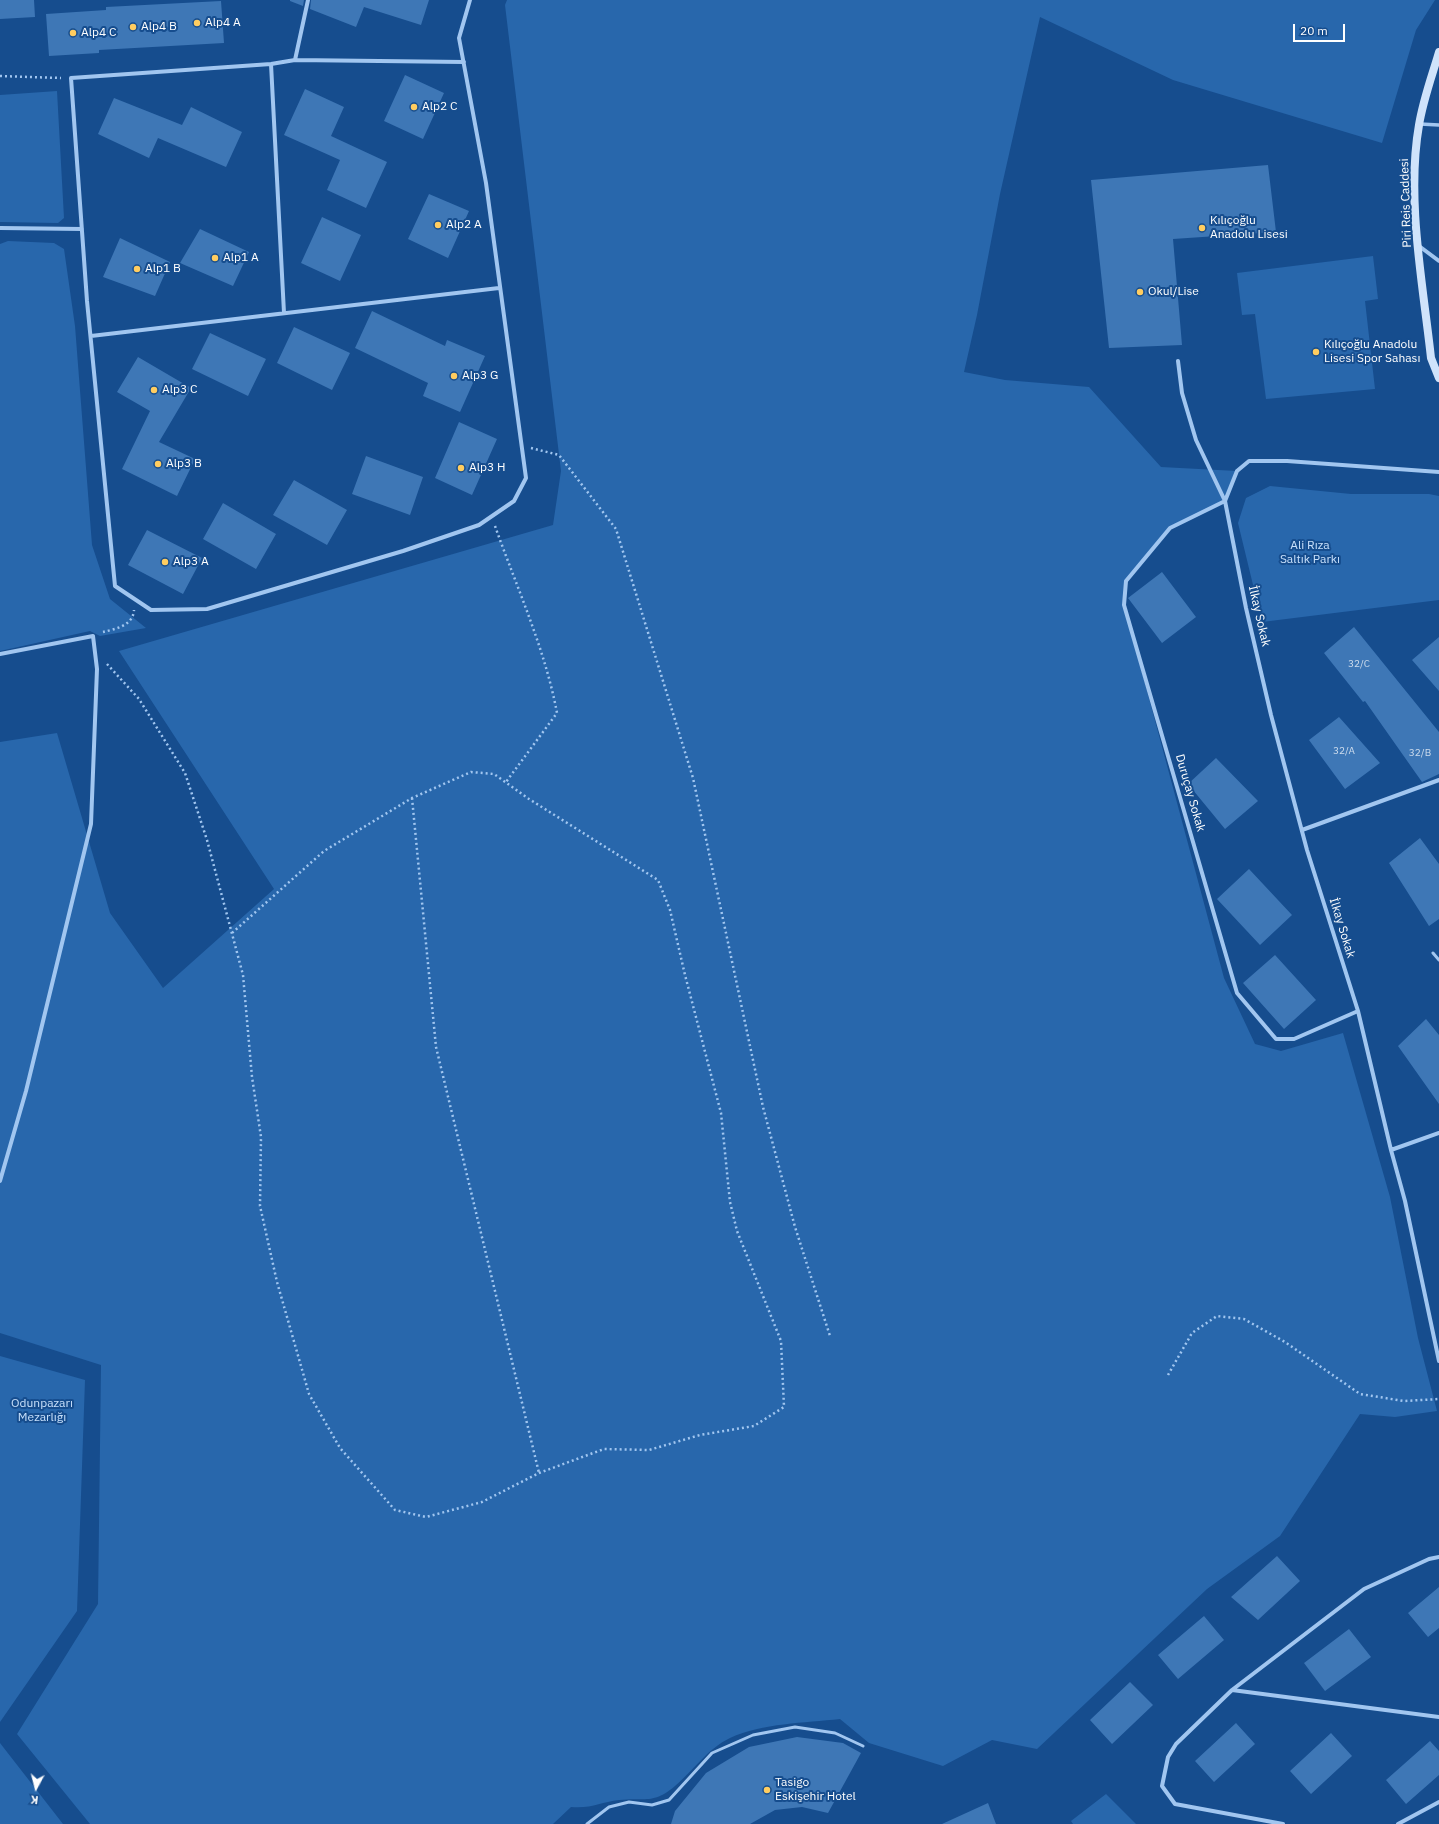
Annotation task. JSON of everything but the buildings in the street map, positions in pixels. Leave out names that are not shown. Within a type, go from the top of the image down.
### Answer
[{"type":"main road","name":"Piri Reis Caddesi","points":[[1439,52],[1419,124],[1415,165],[1416,231],[1419,246],[1431,358],[1439,378]]},
{"type":"street","points":[[295,60],[308,0]]},
{"type":"street","points":[[464,62],[295,60],[271,64],[71,78],[91,336],[115,586],[151,610],[207,609],[403,551],[479,525],[514,501],[526,478],[499,288],[486,183],[464,62],[459,38],[470,0]]},
{"type":"street","points":[[271,64],[284,313]]},
{"type":"street","points":[[1419,124],[1439,125]]},
{"type":"street","points":[[0,228],[82,229]]},
{"type":"street","points":[[1419,246],[1439,261]]},
{"type":"street","points":[[91,336],[499,288]]},
{"type":"street","name":"İlkay Sokak","points":[[1178,361],[1182,394],[1196,440],[1225,501],[1246,608],[1271,715],[1302,830],[1358,1011],[1391,1150],[1405,1201],[1439,1361]]},
{"type":"street","points":[[1225,501],[1237,471],[1249,461],[1287,461],[1439,472]]},
{"type":"street","name":"Duruçay Sokak","points":[[1225,501],[1170,528],[1126,581],[1124,605],[1237,993],[1276,1039],[1294,1039],[1358,1011]]},
{"type":"street","points":[[0,654],[93,636],[97,669],[91,824],[26,1091],[0,1181]]},
{"type":"street","points":[[1302,830],[1439,780]]},
{"type":"street","points":[[1391,1150],[1439,1132]]},
{"type":"street","points":[[1283,1824],[1175,1804],[1162,1786],[1168,1757],[1176,1744],[1232,1690],[1364,1589],[1429,1559],[1439,1557]]},
{"type":"street","points":[[1232,1690],[1439,1716]]},
{"type":"street","points":[[1398,1824],[1439,1802]]},
{"type":"lane","points":[[1433,952],[1439,960]]},
{"type":"lane","points":[[587,1824],[609,1807],[630,1802],[652,1806],[669,1800],[712,1752],[752,1735],[795,1727],[835,1732],[863,1746]]},
{"type":"path","points":[[0,76],[71,78]]},
{"type":"path","points":[[521,445],[559,455],[616,529],[693,778],[763,1107],[795,1227],[830,1336]]},
{"type":"path","points":[[492,516],[551,683],[557,713],[506,782]]},
{"type":"path","points":[[93,636],[126,625],[134,614]]},
{"type":"path","points":[[96,656],[110,667],[139,699],[185,773],[207,840],[243,975],[252,1077],[262,1137],[260,1206],[277,1282],[309,1394],[340,1448],[395,1510],[426,1517],[482,1502],[539,1474],[604,1449],[649,1450],[700,1435],[754,1426],[784,1407],[781,1341],[737,1231],[730,1202],[722,1113],[685,975],[670,910],[658,880],[529,799],[494,774],[471,772],[412,798],[324,851],[232,933]]},
{"type":"path","points":[[412,798],[436,1047],[496,1289],[539,1474]]},
{"type":"path","points":[[1168,1375],[1192,1334],[1217,1316],[1244,1319],[1285,1342],[1360,1394],[1404,1401],[1439,1398]]},
{"type":"green space","points":[[507,0],[1435,0],[1416,30],[1382,143],[1173,80],[1040,17],[1000,194],[977,315],[964,372],[1005,380],[1089,387],[1161,467],[1237,471],[1225,501],[1170,528],[1126,581],[1124,605],[1224,978],[1255,1044],[1281,1051],[1343,1033],[1390,1197],[1418,1338],[1437,1411],[1395,1417],[1360,1414],[1280,1536],[1207,1589],[1037,1749],[992,1740],[943,1766],[869,1743],[840,1719],[770,1726],[743,1733],[730,1738],[714,1748],[682,1780],[660,1796],[648,1799],[619,1800],[584,1807],[571,1807],[553,1824],[90,1824],[17,1734],[98,1604],[101,1365],[0,1333],[0,742],[57,733],[110,913],[163,988],[274,889],[119,651],[553,525],[561,471],[505,5]]},
{"type":"green space","points":[[57,91],[64,218],[58,223],[0,222],[0,95]]},
{"type":"green space","points":[[8,241],[54,243],[64,249],[75,326],[92,545],[110,599],[146,628],[100,636],[90,631],[0,651],[0,244]]},
{"type":"green space","name":"Kılıçoğlu Anadolu Lisesi Spor Sahası","points":[[1373,256],[1378,299],[1365,301],[1375,389],[1266,399],[1255,314],[1242,315],[1237,273]]},
{"type":"green space","name":"Ali Rıza Saltık Parkı","points":[[1270,486],[1351,494],[1429,494],[1439,496],[1439,600],[1262,622],[1238,523],[1246,498]]},
{"type":"green space","name":"Odunpazarı Mezarlığı","points":[[0,1356],[85,1380],[77,1611],[0,1722]]},
{"type":"green space","points":[[0,1743],[63,1824],[0,1824]]},
{"type":"green space","points":[[1106,1794],[1136,1824],[1073,1824],[1071,1821]]},
{"type":"place","name":"Alp4 A","points":[[197,23]]},
{"type":"place","name":"Alp4 B","points":[[133,27]]},
{"type":"place","name":"Alp4 C","points":[[73,33]]},
{"type":"place","name":"Alp2 C","points":[[414,107]]},
{"type":"place","name":"Alp2 A","points":[[438,225]]},
{"type":"place","name":"Kılıçoğlu Anadolu Lisesi","points":[[1202,228]]},
{"type":"place","name":"Alp1 A","points":[[215,258]]},
{"type":"place","name":"Alp1 B","points":[[137,269]]},
{"type":"place","name":"Okul/Lise","points":[[1140,292]]},
{"type":"place","name":"Kılıçoğlu Anadolu Lisesi Spor Sahası","points":[[1316,352]]},
{"type":"place","name":"Alp3 G","points":[[454,376]]},
{"type":"place","name":"Alp3 C","points":[[154,390]]},
{"type":"place","name":"Alp3 B","points":[[158,464]]},
{"type":"place","name":"Alp3 H","points":[[461,468]]},
{"type":"place","name":"Alp3 A","points":[[165,562]]},
{"type":"place","name":"Tasigo Eskişehir Hotel","points":[[767,1790]]}]
